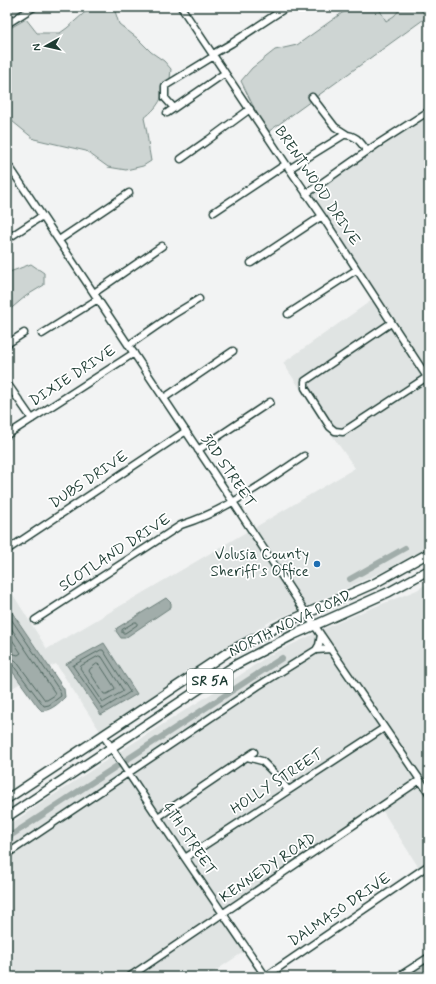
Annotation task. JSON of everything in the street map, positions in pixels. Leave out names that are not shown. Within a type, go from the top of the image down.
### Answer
[{"type":"main road","name":"NORTH NOVA ROAD","points":[[7,799],[222,656],[306,613],[375,583],[429,553]]},
{"type":"main road","name":"NORTH NOVA ROAD","points":[[7,817],[113,750],[231,668],[279,642],[383,595],[429,570]]},
{"type":"street","points":[[7,24],[34,7]]},
{"type":"street","name":"BRENTWOOD DRIVE","points":[[182,7],[287,167],[322,216],[428,379]]},
{"type":"street","points":[[174,108],[165,98],[165,86],[287,7]]},
{"type":"street","points":[[166,113],[225,73]]},
{"type":"street","points":[[312,97],[335,126],[346,134],[358,138],[367,151]]},
{"type":"street","points":[[181,159],[250,109]]},
{"type":"street","points":[[306,194],[429,110]]},
{"type":"street","points":[[214,212],[287,167],[346,134]]},
{"type":"street","name":"3RD STREET","points":[[7,163],[234,502],[314,626],[429,793]]},
{"type":"street","points":[[58,240],[129,193]]},
{"type":"street","points":[[7,239],[42,216]]},
{"type":"street","points":[[251,263],[322,216]]},
{"type":"street","points":[[94,292],[162,246]]},
{"type":"street","points":[[288,314],[356,270]]},
{"type":"street","points":[[42,334],[98,299]]},
{"type":"street","points":[[129,345],[199,299]]},
{"type":"street","points":[[391,323],[305,381],[304,388],[330,427],[335,431],[343,432],[428,379]]},
{"type":"street","points":[[7,344],[24,333]]},
{"type":"street","points":[[164,398],[233,351]]},
{"type":"street","name":"DIXIE DRIVE","points":[[7,435],[134,353]]},
{"type":"street","points":[[7,383],[32,419]]},
{"type":"street","points":[[198,450],[270,402]]},
{"type":"street","name":"DUBS DRIVE","points":[[7,550],[186,431]]},
{"type":"street","name":"SCOTLAND DRIVE","points":[[36,620],[181,525],[200,519],[234,502],[304,456]]},
{"type":"street","points":[[316,650],[321,636]]},
{"type":"street","points":[[7,854],[241,698],[316,650],[331,649]]},
{"type":"street","name":"HOLLY STREET","points":[[185,858],[384,728]]},
{"type":"street","name":"4TH STREET","points":[[103,735],[266,977]]},
{"type":"street","points":[[158,817],[254,752]]},
{"type":"street","points":[[247,757],[262,761],[288,790]]},
{"type":"street","name":"KENNEDY ROAD","points":[[129,977],[420,780]]},
{"type":"street","name":"DALMASO DRIVE","points":[[266,977],[429,865]]},
{"type":"street","points":[[398,977],[429,957]]},
{"type":"shaded area","points":[[7,7],[28,7],[7,21]]},
{"type":"shaded area","points":[[39,7],[42,7],[7,30],[7,28]]},
{"type":"shaded area","points":[[91,7],[110,7],[115,11],[119,24],[137,38],[151,52],[164,61],[171,69],[170,79],[163,85],[162,95],[159,102],[144,118],[151,161],[143,166],[126,170],[108,167],[86,151],[34,139],[7,117],[7,30],[26,19],[37,33],[60,33]]},
{"type":"shaded area","points":[[354,7],[378,7],[386,21],[394,16],[402,7],[418,7],[427,17],[316,97],[312,93],[307,96],[311,101],[268,132],[256,112],[241,81],[252,68],[275,50],[297,45],[342,13]]},
{"type":"shaded area","points":[[378,7],[402,7],[394,16],[386,21]]},
{"type":"shaded area","points":[[418,7],[429,7],[429,15],[427,17]]},
{"type":"shaded area","points":[[429,114],[429,374],[311,194],[378,147]]},
{"type":"shaded area","points":[[31,264],[44,273],[44,285],[26,296],[7,312],[7,273]]},
{"type":"shaded area","points":[[372,300],[387,322],[303,379],[302,389],[310,403],[283,363]]},
{"type":"shaded area","points":[[390,327],[423,376],[342,429],[337,428],[332,425],[308,387],[308,383]]},
{"type":"shaded area","points":[[426,381],[429,386],[429,547],[382,572],[305,607],[254,528],[355,468],[329,431],[334,434],[345,435]]},
{"type":"shaded area","points":[[248,531],[299,610],[271,621],[100,731],[56,664],[49,667],[7,605],[7,585],[47,649]]},
{"type":"shaded area","points":[[429,582],[429,787],[386,726],[334,646],[321,630],[417,590]]},
{"type":"shaded area","points":[[316,633],[318,636],[316,644],[312,649],[130,769],[119,752],[233,680],[268,656]]},
{"type":"shaded area","points":[[329,652],[379,727],[186,854],[162,818],[258,752],[254,748],[159,813],[133,774],[260,688],[316,653]]},
{"type":"shaded area","points":[[7,664],[21,683],[7,691]]},
{"type":"shaded area","points":[[382,732],[416,779],[225,909],[189,859]]},
{"type":"shaded area","points":[[113,756],[125,772],[7,850],[7,826]]},
{"type":"shaded area","points":[[128,777],[180,858],[219,913],[124,977],[7,977],[7,857]]},
{"type":"shaded area","points":[[419,784],[429,799],[429,862],[419,868],[382,810]]},
{"type":"shaded area","points":[[223,918],[245,951],[206,977],[134,977]]},
{"type":"shaded area","points":[[429,957],[429,977],[412,977],[408,970]]},
{"type":"water","points":[[166,598],[171,603],[171,607],[125,638],[121,638],[116,631],[117,628]]},
{"type":"water","points":[[7,605],[64,689],[65,697],[52,708],[42,711],[7,664]]},
{"type":"water","points":[[104,643],[137,694],[101,715],[66,664]]},
{"type":"waterway","points":[[350,579],[405,548]]},
{"type":"waterway","points":[[7,838],[282,658]]},
{"type":"place","name":"Volusia County Sheriff's Office","points":[[317,564]]}]
